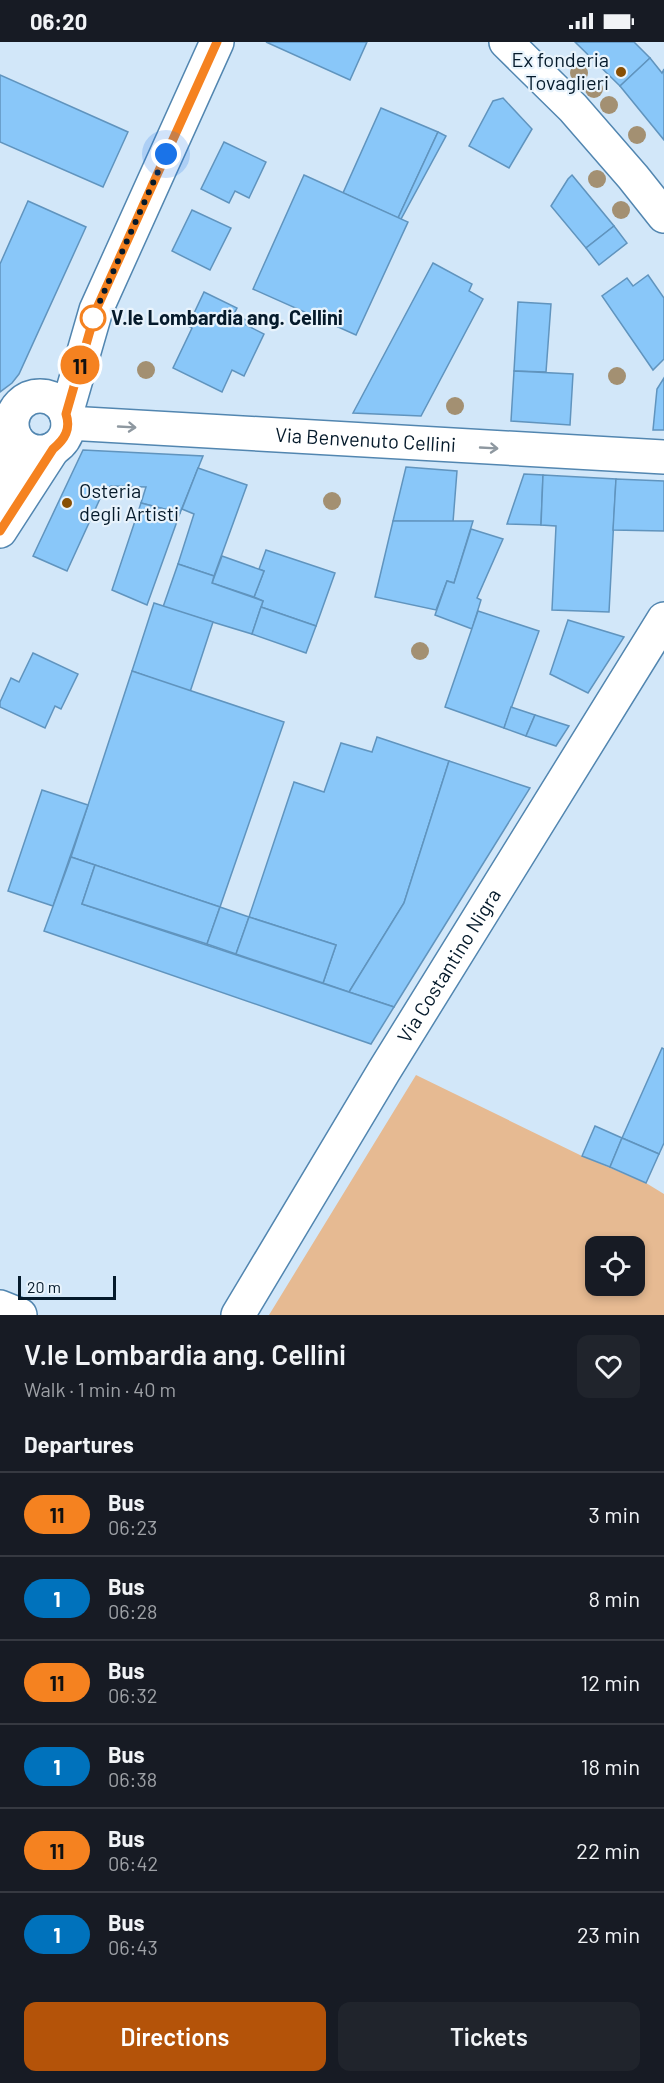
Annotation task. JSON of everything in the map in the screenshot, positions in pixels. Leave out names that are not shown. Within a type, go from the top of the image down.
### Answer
[{"type":"street","points":[[0,531],[63,429],[96,310],[217,42]]},
{"type":"street","points":[[506,42],[579,116],[664,216]]},
{"type":"street","points":[[0,494],[9,431],[18,407],[32,397],[68,352],[96,310]]},
{"type":"street","points":[[9,431],[24,448],[46,452],[63,429],[57,402],[50,398],[32,397]]},
{"type":"street","name":"Via Benvenuto Cellini","points":[[63,429],[664,457]]},
{"type":"street","name":"Via Costantino Nigra","points":[[238,1315],[384,1071],[664,619]]},
{"type":"street","points":[[0,1307],[20,1315]]},
{"type":"shaded area","points":[[416,1075],[582,1156],[646,1183],[664,1194],[664,1315],[269,1315]]},
{"type":"building","points":[[266,42],[367,42],[350,80]]},
{"type":"building","name":"Ex fonderia Tovaglieri","points":[[575,42],[634,42],[650,58],[620,86]]},
{"type":"building","points":[[650,58],[662,73],[664,69],[664,140],[620,86]]},
{"type":"building","points":[[0,75],[128,132],[103,187],[0,142]]},
{"type":"building","points":[[503,98],[532,129],[509,168],[469,146],[493,101]]},
{"type":"building","points":[[381,108],[438,132],[398,218],[343,193]]},
{"type":"building","points":[[438,132],[446,136],[401,219],[398,218]]},
{"type":"building","points":[[224,142],[266,162],[249,198],[235,191],[229,203],[201,189]]},
{"type":"building","points":[[304,175],[408,222],[356,335],[253,289]]},
{"type":"building","points":[[572,175],[614,226],[586,248],[551,206]]},
{"type":"building","points":[[28,201],[86,227],[19,374],[0,392],[0,264]]},
{"type":"building","points":[[192,210],[231,228],[210,270],[172,251]]},
{"type":"building","points":[[614,226],[627,243],[599,265],[586,248]]},
{"type":"building","points":[[433,263],[472,284],[469,291],[483,299],[421,416],[353,413]]},
{"type":"building","points":[[648,275],[664,298],[664,359],[653,370],[602,296],[627,278],[633,286]]},
{"type":"building","points":[[204,292],[237,308],[234,314],[248,321],[246,325],[264,334],[244,376],[232,370],[222,392],[173,368],[192,328],[188,326]]},
{"type":"building","points":[[518,302],[551,304],[546,372],[514,371]]},
{"type":"building","points":[[514,371],[573,374],[570,425],[511,421]]},
{"type":"building","points":[[664,378],[664,430],[653,430],[657,389]]},
{"type":"building","points":[[83,450],[203,456],[180,513],[141,503],[146,487],[111,486],[104,490],[67,571],[33,556]]},
{"type":"building","points":[[406,467],[457,471],[453,522],[393,521]]},
{"type":"building","points":[[198,468],[247,485],[214,576],[178,564],[194,514],[182,509]]},
{"type":"building","points":[[524,474],[543,475],[541,525],[507,524]]},
{"type":"building","points":[[543,475],[616,479],[609,612],[552,610],[556,526],[541,525]]},
{"type":"building","points":[[616,479],[664,481],[664,531],[613,530]]},
{"type":"building","points":[[141,503],[180,513],[147,605],[112,590]]},
{"type":"building","points":[[393,521],[473,521],[454,583],[447,581],[436,610],[375,597]]},
{"type":"building","points":[[471,529],[503,539],[477,598],[481,600],[472,629],[435,615],[447,581],[454,583]]},
{"type":"building","points":[[266,550],[335,573],[316,626],[261,607],[263,601],[254,597],[264,571],[259,569]]},
{"type":"building","points":[[222,556],[264,571],[254,597],[212,583]]},
{"type":"building","points":[[178,564],[214,576],[212,583],[263,601],[252,634],[163,607]]},
{"type":"building","points":[[154,603],[213,622],[190,692],[132,671]]},
{"type":"building","points":[[261,607],[316,626],[306,653],[252,634]]},
{"type":"building","points":[[478,611],[539,631],[504,728],[445,707]]},
{"type":"building","points":[[568,620],[624,637],[588,693],[550,674]]},
{"type":"building","points":[[33,653],[78,674],[61,709],[55,706],[45,728],[0,707],[11,678],[19,682]]},
{"type":"building","points":[[132,671],[284,722],[220,907],[71,857]]},
{"type":"building","points":[[511,707],[535,715],[526,736],[504,728]]},
{"type":"building","points":[[535,715],[569,726],[556,746],[526,736]]},
{"type":"building","points":[[377,737],[449,761],[404,903],[349,992],[323,983],[336,945],[249,917],[294,782],[324,792],[341,743],[372,752]]},
{"type":"building","points":[[449,761],[530,788],[394,1007],[349,992],[404,903]]},
{"type":"building","points":[[42,790],[88,805],[53,906],[8,891]]},
{"type":"building","points":[[71,857],[95,865],[82,904],[394,1007],[371,1044],[44,931]]},
{"type":"building","points":[[95,865],[220,907],[207,944],[82,904]]},
{"type":"building","points":[[220,907],[249,917],[236,954],[207,944]]},
{"type":"building","points":[[249,917],[336,945],[323,983],[236,954]]},
{"type":"building","points":[[662,1048],[664,1049],[664,1143],[659,1154],[622,1138]]},
{"type":"building","points":[[595,1126],[622,1138],[610,1167],[582,1156]]},
{"type":"building","points":[[622,1138],[659,1154],[646,1183],[610,1167]]},
{"type":"bus line","name":"11","points":[[0,531],[53,449],[64,439],[68,431],[66,414],[96,310],[217,42]]},
{"type":"place","name":"Ex fonderia Tovaglieri","points":[[621,72]]},
{"type":"place","name":"V.le Lombardia ang. Cellini","points":[[93,318]]},
{"type":"place","name":"Osteria degli Artisti","points":[[67,503]]},
{"type":"route","points":[[93,318],[87,322],[96,310],[166,154]]}]
